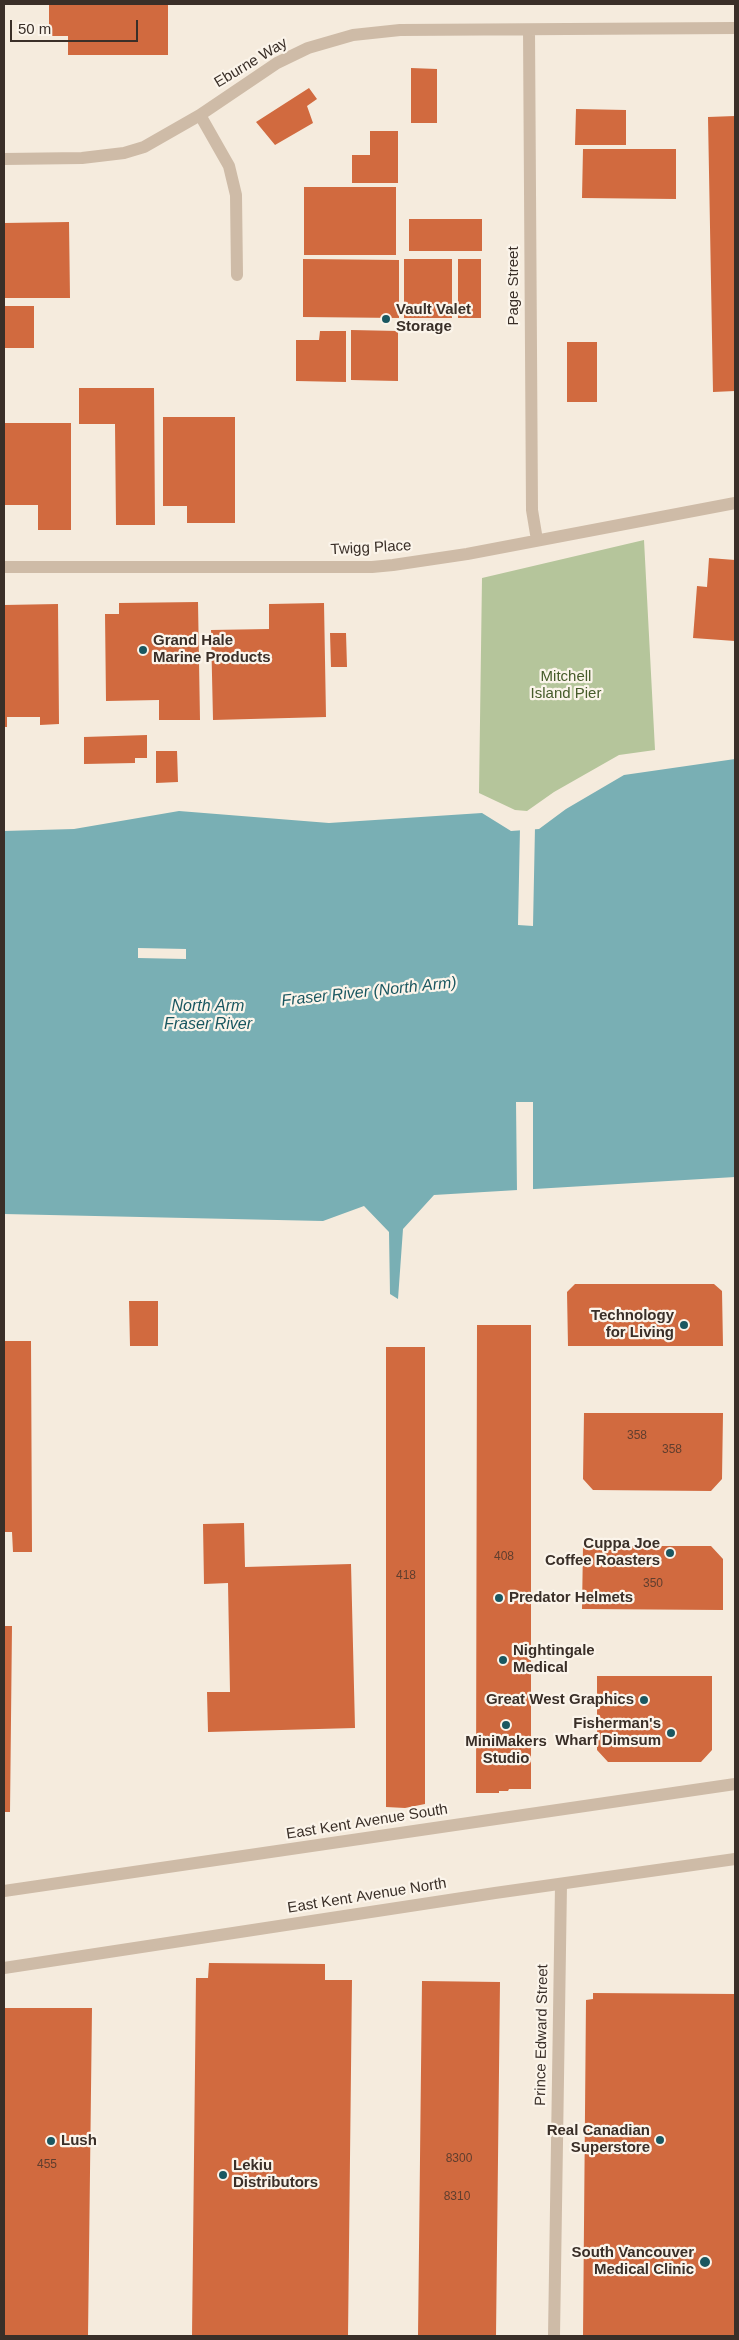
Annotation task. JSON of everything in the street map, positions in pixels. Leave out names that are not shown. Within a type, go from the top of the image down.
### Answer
[{"type":"street","name":"Eburne Way","points":[[4,159],[82,158],[124,153],[144,147],[200,115],[276,63],[308,48],[353,34],[400,30],[735,28]]},
{"type":"street","name":"Page Street","points":[[529,30],[532,510],[537,540]]},
{"type":"street","points":[[200,115],[229,166],[236,195],[236,275]]},
{"type":"street","name":"Twigg Place","points":[[4,567],[372,567],[419,562],[735,503]]},
{"type":"street","name":"East Kent Avenue South","points":[[4,1891],[735,1784]]},
{"type":"street","name":"East Kent Avenue North","points":[[4,1968],[495,1893],[735,1859]]},
{"type":"street","name":"Prince Edward Street","points":[[554,2336],[561,1885]]},
{"type":"green space","name":"Mitchell Island Pier","points":[[644,540],[655,750],[619,755],[554,792],[527,811],[515,810],[479,793],[482,578]]},
{"type":"water","name":"North Arm Fraser River","points":[[735,759],[735,1177],[434,1195],[403,1229],[398,1299],[390,1294],[389,1232],[364,1206],[323,1221],[4,1214],[4,831],[74,829],[179,811],[329,823],[482,813],[511,831],[539,829],[566,809],[624,775]]},
{"type":"pier","points":[[535,827],[533,926],[518,925],[520,828]]},
{"type":"pier","points":[[138,948],[186,949],[186,959],[138,958]]},
{"type":"pier","points":[[516,1102],[533,1102],[533,1191],[517,1192]]},
{"type":"building","points":[[49,4],[168,4],[168,55],[68,55],[68,36],[49,36]]},
{"type":"building","points":[[411,68],[437,69],[437,123],[411,123]]},
{"type":"building","points":[[309,88],[317,99],[307,106],[313,123],[275,145],[256,122]]},
{"type":"building","points":[[576,109],[626,110],[626,145],[575,145]]},
{"type":"building","points":[[735,116],[735,391],[713,392],[708,117]]},
{"type":"building","points":[[370,131],[398,131],[398,183],[352,183],[352,155],[370,155]]},
{"type":"building","points":[[583,149],[676,149],[676,199],[582,198]]},
{"type":"building","points":[[304,187],[396,187],[396,255],[304,255]]},
{"type":"building","points":[[409,219],[482,219],[482,251],[409,251]]},
{"type":"building","points":[[69,222],[70,298],[4,298],[4,223]]},
{"type":"building","points":[[303,259],[399,260],[399,318],[303,317]]},
{"type":"building","points":[[404,259],[452,259],[452,318],[404,318]]},
{"type":"building","points":[[458,259],[481,259],[481,318],[458,318]]},
{"type":"building","points":[[4,306],[34,306],[34,348],[4,348]]},
{"type":"building","points":[[351,330],[398,331],[398,381],[351,380]]},
{"type":"building","points":[[320,331],[346,331],[346,382],[296,381],[296,340],[319,340]]},
{"type":"building","points":[[567,342],[597,342],[597,402],[567,402]]},
{"type":"building","points":[[79,388],[154,388],[155,525],[116,525],[115,424],[79,424]]},
{"type":"building","points":[[163,417],[235,417],[235,523],[187,523],[187,506],[163,506]]},
{"type":"building","points":[[4,423],[71,423],[71,530],[38,530],[38,505],[4,505]]},
{"type":"building","points":[[709,558],[735,560],[735,641],[693,638],[697,586],[707,587]]},
{"type":"building","points":[[198,602],[200,720],[159,720],[159,700],[106,701],[105,614],[119,614],[119,603]]},
{"type":"building","points":[[324,603],[326,717],[213,720],[211,630],[269,629],[269,604]]},
{"type":"building","points":[[58,604],[59,724],[40,725],[40,717],[7,717],[7,727],[4,727],[4,605]]},
{"type":"building","points":[[330,633],[346,633],[347,667],[331,667]]},
{"type":"building","points":[[147,735],[147,758],[135,758],[135,763],[84,764],[84,737]]},
{"type":"building","points":[[156,751],[177,751],[178,782],[156,783]]},
{"type":"building","points":[[575,1284],[714,1284],[722,1291],[723,1346],[568,1346],[567,1292]]},
{"type":"building","points":[[129,1301],[158,1301],[158,1346],[130,1346]]},
{"type":"building","points":[[477,1325],[531,1325],[531,1789],[509,1789],[508,1791],[499,1791],[499,1793],[476,1793]]},
{"type":"building","points":[[4,1341],[31,1341],[32,1552],[13,1552],[12,1532],[4,1532]]},
{"type":"building","points":[[386,1347],[425,1347],[425,1804],[405,1808],[386,1807]]},
{"type":"building","points":[[584,1413],[723,1413],[722,1479],[711,1491],[593,1490],[583,1479]]},
{"type":"building","points":[[244,1523],[245,1567],[351,1564],[355,1728],[208,1732],[207,1692],[230,1692],[228,1583],[204,1584],[203,1524]]},
{"type":"building","points":[[583,1546],[711,1546],[723,1559],[723,1610],[582,1609]]},
{"type":"building","points":[[4,1626],[12,1626],[10,1812],[4,1812]]},
{"type":"building","points":[[597,1676],[712,1676],[712,1750],[701,1762],[608,1762],[597,1750]]},
{"type":"building","points":[[209,1963],[325,1964],[325,1980],[352,1980],[348,2336],[192,2336],[196,1978],[208,1978]]},
{"type":"building","points":[[422,1981],[500,1982],[496,2336],[418,2336]]},
{"type":"building","name":"Real Canadian Superstore","points":[[593,1993],[735,1994],[735,2336],[583,2336],[586,2000],[593,1999]]},
{"type":"building","points":[[4,2008],[92,2008],[88,2336],[4,2336]]},
{"type":"place","name":"Vault Valet Storage","points":[[386,319]]},
{"type":"place","name":"Grand Hale Marine Products","points":[[143,650]]},
{"type":"place","name":"Technology for Living","points":[[684,1325]]},
{"type":"place","name":"Cuppa Joe Coffee Roasters","points":[[670,1553]]},
{"type":"place","name":"Predator Helmets","points":[[499,1598]]},
{"type":"place","name":"Nightingale Medical","points":[[503,1660]]},
{"type":"place","name":"Great West Graphics","points":[[644,1700]]},
{"type":"place","name":"MiniMakers Studio","points":[[506,1725]]},
{"type":"place","name":"Fisherman's Wharf Dimsum","points":[[671,1733]]},
{"type":"place","name":"Real Canadian Superstore","points":[[660,2140]]},
{"type":"place","name":"Lush","points":[[51,2141]]},
{"type":"place","name":"Lekiu Distributors","points":[[223,2175]]},
{"type":"place","name":"South Vancouver Medical Clinic","points":[[705,2262]]},
{"type":"water label","name":"Fraser River (North Arm)","points":[[369,992]]}]
